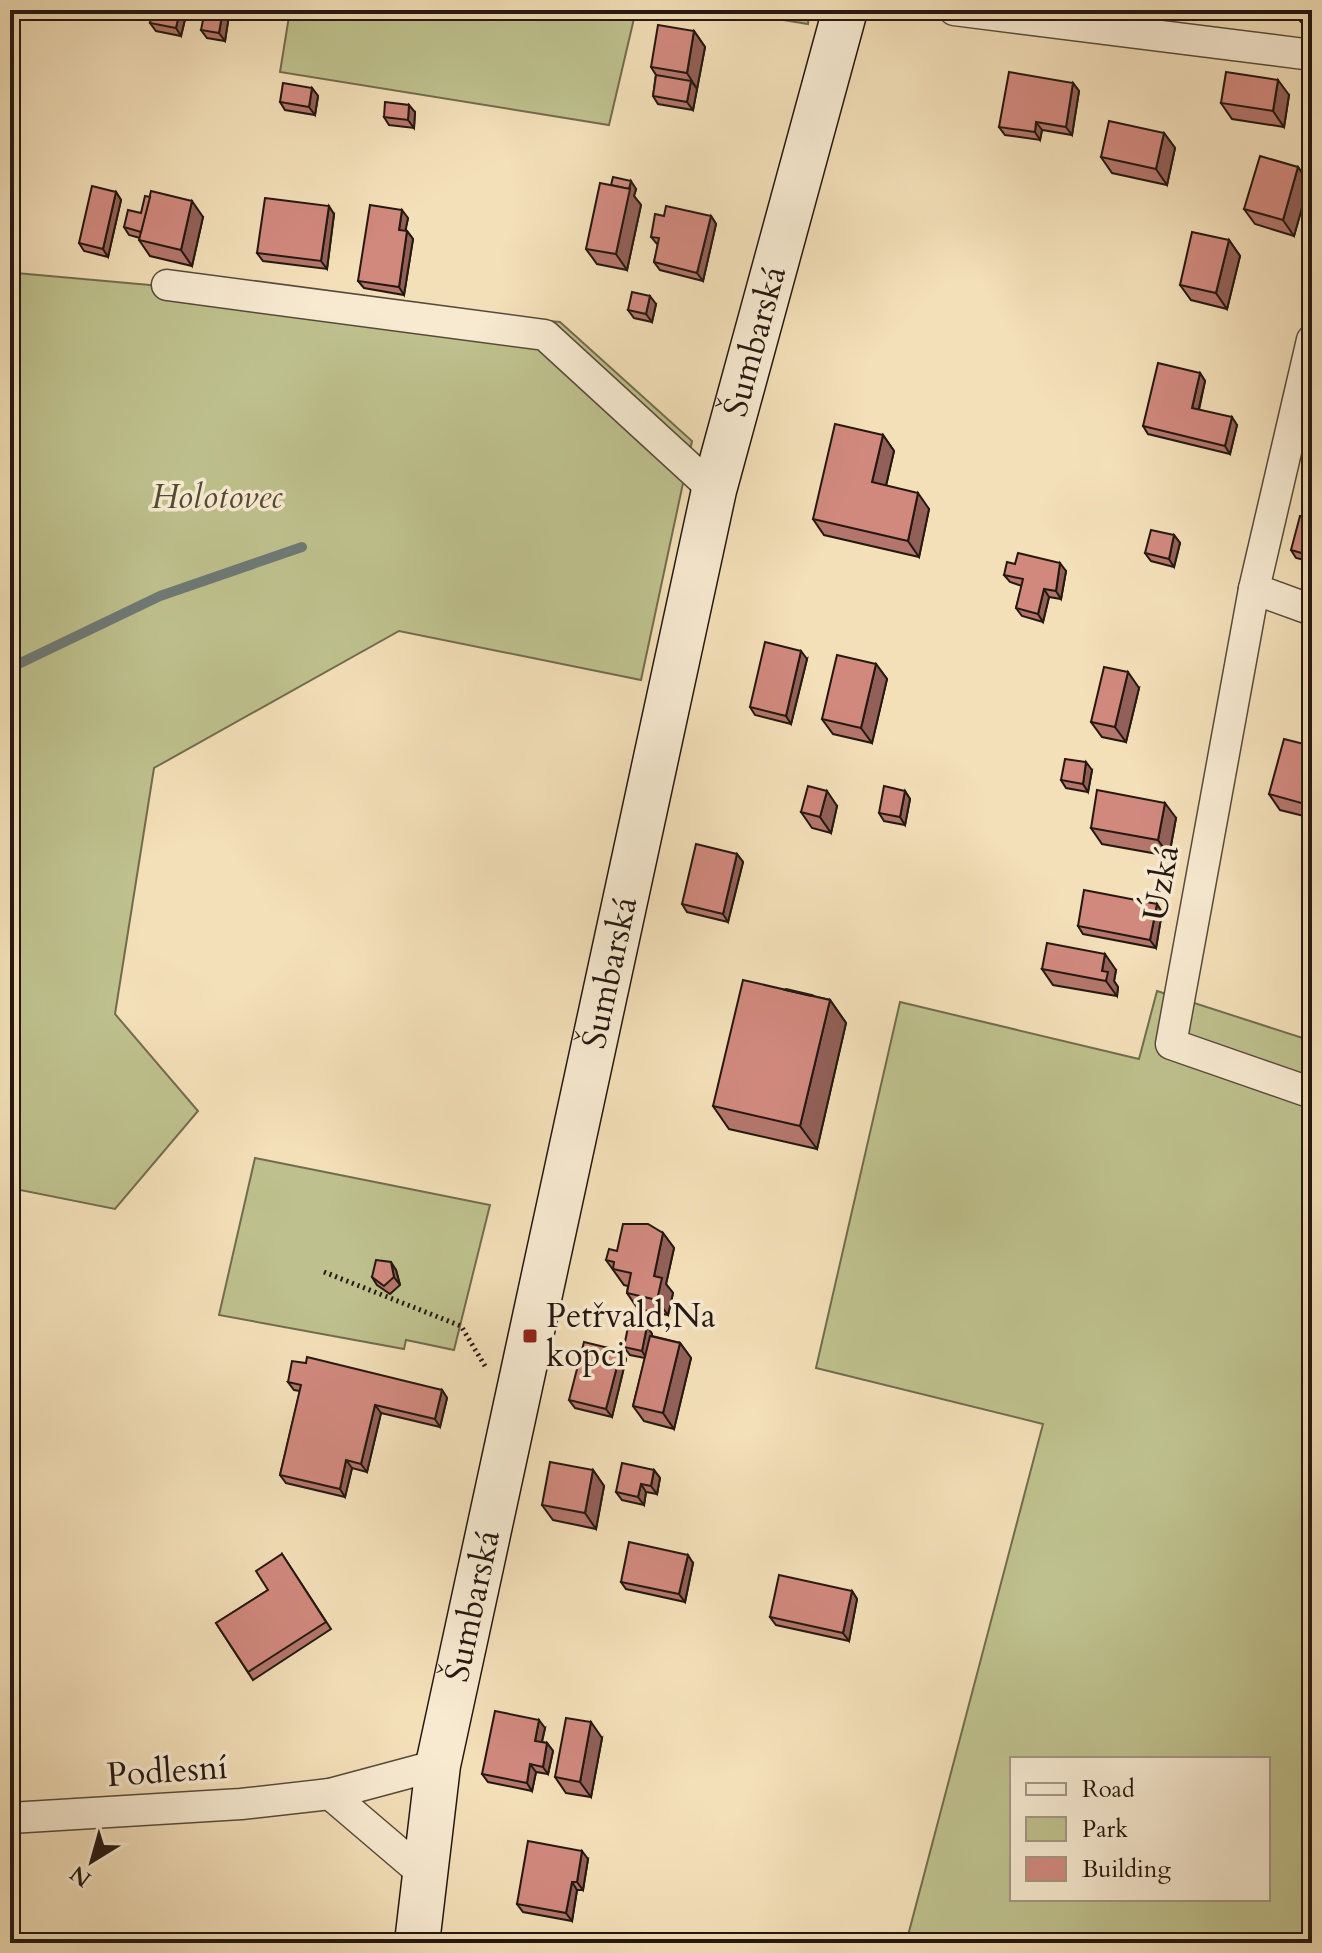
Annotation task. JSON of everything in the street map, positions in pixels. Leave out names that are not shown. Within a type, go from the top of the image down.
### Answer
[{"type":"street","name":"Šumbarská","points":[[417,1943],[438,1765],[714,490],[845,10]]},
{"type":"street","points":[[954,10],[1150,21],[1312,55]]},
{"type":"street","points":[[167,285],[545,335],[714,490]]},
{"type":"street","name":"Úzká","points":[[1312,340],[1254,589],[1171,1044],[1312,1093]]},
{"type":"street","points":[[1254,589],[1312,610]]},
{"type":"street","name":"Podlesní","points":[[10,1818],[241,1804],[330,1794],[438,1765]]},
{"type":"street","points":[[330,1794],[425,1875]]},
{"type":"path","points":[[324,1272],[461,1326]]},
{"type":"green space","points":[[290,10],[636,10],[609,125],[280,72]]},
{"type":"green space","points":[[721,10],[809,10],[808,24]]},
{"type":"green space","name":"Holotovec","points":[[16,273],[560,322],[692,441],[641,680],[399,631],[154,768],[115,1014],[198,1111],[115,1209],[10,1188],[10,283]]},
{"type":"green space","points":[[1157,991],[1312,1041],[1312,1941],[906,1943],[1043,1424],[816,1368],[900,1002],[1139,1059]]},
{"type":"green space","points":[[255,1158],[490,1205],[454,1350],[406,1340],[404,1349],[219,1315]]},
{"type":"building","points":[[153,10],[180,10],[176,28],[150,23]]},
{"type":"building","points":[[205,10],[223,10],[219,33],[201,30]]},
{"type":"building","points":[[1296,10],[1312,10],[1312,16],[1295,14]]},
{"type":"building","points":[[658,25],[694,31],[687,73],[651,67]]},
{"type":"building","points":[[1009,72],[1073,83],[1066,127],[1036,122],[1035,132],[999,127]]},
{"type":"building","points":[[1226,72],[1278,80],[1273,111],[1221,103]]},
{"type":"building","points":[[656,75],[691,81],[687,102],[653,96]]},
{"type":"building","points":[[283,83],[312,88],[309,107],[280,102]]},
{"type":"building","points":[[385,102],[409,105],[408,120],[384,117]]},
{"type":"building","points":[[1109,121],[1164,133],[1156,169],[1101,157]]},
{"type":"building","points":[[1260,156],[1298,167],[1283,220],[1244,209]]},
{"type":"building","points":[[613,177],[631,181],[629,189],[611,185]]},
{"type":"building","points":[[600,183],[630,189],[616,254],[586,249]]},
{"type":"building","points":[[92,186],[116,192],[103,249],[79,243]]},
{"type":"building","points":[[151,191],[192,201],[181,250],[139,240]]},
{"type":"building","points":[[145,196],[150,197],[141,232],[124,227],[128,210],[141,213]]},
{"type":"building","points":[[265,198],[329,206],[321,261],[257,253]]},
{"type":"building","points":[[370,205],[402,210],[399,230],[407,231],[399,287],[358,281]]},
{"type":"building","points":[[666,206],[711,216],[697,273],[654,262],[659,238],[651,237],[655,214],[664,216]]},
{"type":"building","points":[[1192,232],[1229,240],[1216,293],[1180,285]]},
{"type":"building","points":[[632,292],[650,296],[646,314],[628,310]]},
{"type":"building","points":[[1158,363],[1200,373],[1192,408],[1232,417],[1225,446],[1143,426]]},
{"type":"building","points":[[835,424],[883,435],[872,482],[918,493],[908,541],[813,519]]},
{"type":"building","points":[[1300,516],[1312,519],[1312,556],[1291,550]]},
{"type":"building","points":[[1151,530],[1174,535],[1169,559],[1145,553]]},
{"type":"building","points":[[1018,553],[1060,563],[1056,591],[1044,589],[1038,614],[1016,608],[1023,579],[1004,575],[1007,562],[1015,564]]},
{"type":"building","points":[[765,642],[801,651],[786,716],[750,707]]},
{"type":"building","points":[[837,655],[876,664],[861,728],[822,719]]},
{"type":"building","points":[[1104,667],[1128,672],[1115,727],[1091,722]]},
{"type":"building","points":[[1284,739],[1312,746],[1312,806],[1269,794]]},
{"type":"building","points":[[1065,759],[1086,762],[1083,784],[1061,780]]},
{"type":"building","points":[[808,786],[827,791],[820,817],[801,812]]},
{"type":"building","points":[[884,786],[905,791],[900,817],[879,813]]},
{"type":"building","points":[[1097,790],[1165,803],[1158,840],[1091,828]]},
{"type":"building","points":[[696,844],[737,854],[723,914],[682,904]]},
{"type":"building","points":[[1084,890],[1157,904],[1150,940],[1078,926]]},
{"type":"building","points":[[1047,943],[1105,954],[1102,971],[1108,972],[1106,981],[1042,969]]},
{"type":"building","points":[[743,980],[830,1000],[800,1126],[713,1106]]},
{"type":"building","points":[[623,1224],[648,1224],[663,1233],[654,1276],[662,1278],[657,1300],[627,1293],[631,1273],[613,1269],[614,1262],[606,1260],[609,1249],[617,1251]]},
{"type":"building","points":[[376,1260],[391,1262],[394,1277],[384,1286],[372,1277]]},
{"type":"building","points":[[629,1322],[647,1326],[642,1351],[624,1347]]},
{"type":"building","points":[[650,1336],[680,1343],[663,1413],[633,1406]]},
{"type":"building","points":[[584,1342],[621,1351],[606,1409],[569,1400]]},
{"type":"building","points":[[307,1357],[442,1390],[435,1419],[375,1405],[361,1464],[346,1460],[340,1489],[280,1475],[301,1385],[288,1382],[292,1361],[306,1363]]},
{"type":"building","points":[[550,1462],[593,1470],[585,1513],[542,1505]]},
{"type":"building","points":[[622,1463],[654,1470],[651,1486],[641,1484],[638,1497],[616,1492]]},
{"type":"building","points":[[629,1542],[688,1555],[679,1594],[621,1582]]},
{"type":"building","points":[[282,1554],[326,1622],[248,1672],[216,1623],[268,1590],[256,1571]]},
{"type":"building","points":[[779,1575],[852,1591],[843,1633],[770,1617]]},
{"type":"building","points":[[495,1711],[539,1720],[535,1741],[547,1743],[543,1767],[530,1764],[527,1783],[482,1774]]},
{"type":"building","points":[[566,1718],[591,1722],[580,1782],[555,1777]]},
{"type":"building","points":[[528,1841],[582,1851],[577,1882],[572,1882],[566,1913],[517,1904]]},
{"type":"waterway","points":[[10,668],[160,596],[302,547]]},
{"type":"place","name":"Petřvald,Na kopci","points":[[530,1336]]}]
